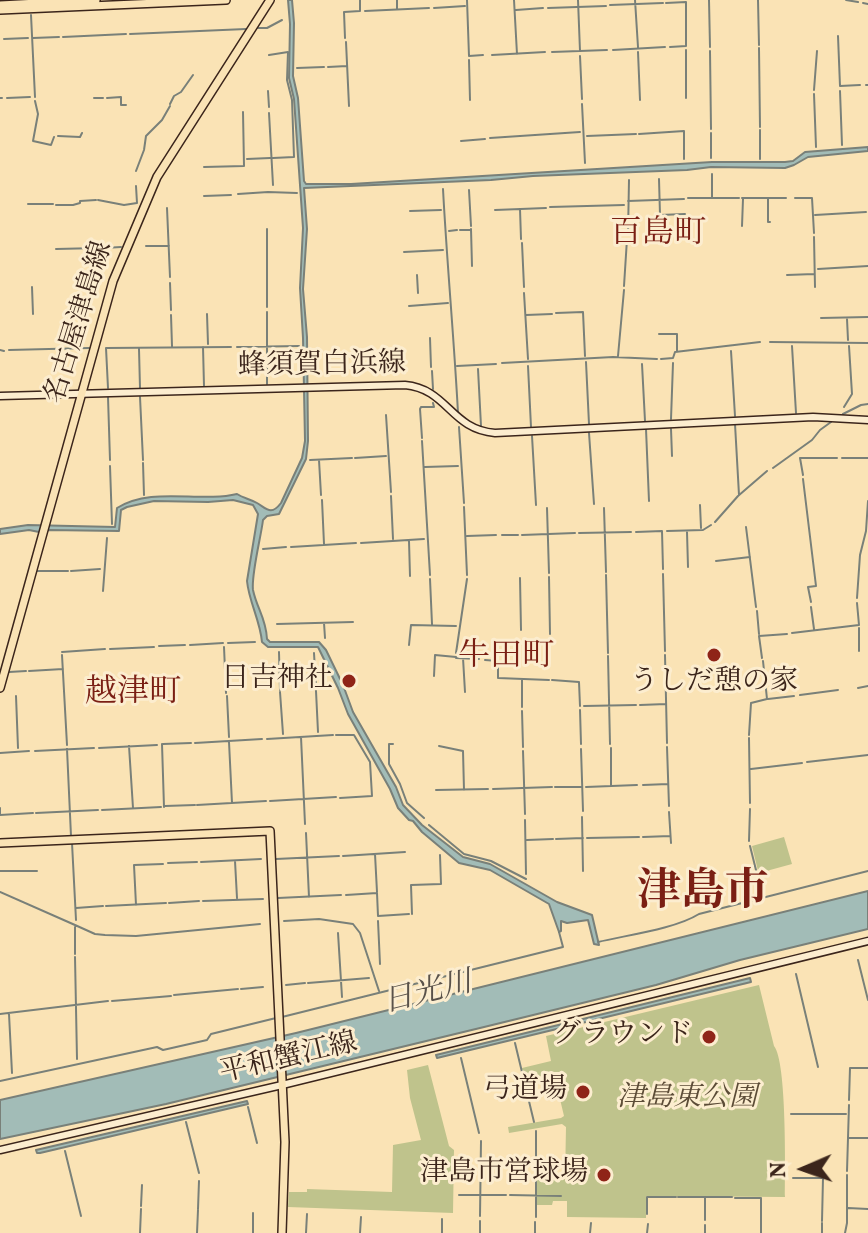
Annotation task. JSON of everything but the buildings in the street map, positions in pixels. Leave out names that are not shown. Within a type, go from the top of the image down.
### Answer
[{"type":"main road","points":[[0,8],[96,0]]},
{"type":"main road","points":[[0,8],[226,0]]},
{"type":"main road","name":"名古屋津島線","points":[[0,688],[113,281],[157,177],[270,0]]},
{"type":"main road","name":"蜂須賀白浜線","points":[[0,396],[405,385],[436,396],[465,424],[495,433],[813,417],[868,420]]},
{"type":"main road","points":[[0,843],[270,831],[285,1142],[282,1233]]},
{"type":"main road","name":"平和蟹江線","points":[[0,1150],[282,1085],[868,941]]},
{"type":"green space","points":[[784,837],[792,864],[759,875],[752,846]]},
{"type":"green space","name":"津島東公園","points":[[759,985],[781,1073],[785,1197],[646,1196],[646,1218],[567,1217],[567,1201],[536,1205],[536,1179],[565,1179],[566,1127],[562,1124],[509,1133],[508,1127],[564,1116],[555,1078],[550,1074],[525,1080],[522,1068],[551,1061],[546,1036]]},
{"type":"green space","points":[[428,1065],[449,1146],[454,1150],[453,1213],[288,1207],[289,1192],[307,1192],[307,1189],[392,1192],[393,1145],[421,1140],[410,1098],[407,1070]]},
{"type":"water","points":[[288,0],[292,0],[293,76],[306,184],[351,184],[712,162],[785,162],[793,161],[805,152],[868,147],[868,151],[808,157],[785,168],[711,167],[304,188],[307,229],[303,289],[307,337],[308,441],[306,459],[279,514],[263,520],[253,590],[267,639],[270,642],[319,642],[326,650],[353,712],[403,805],[422,825],[463,857],[490,864],[557,902],[592,915],[599,945],[594,944],[588,920],[561,921],[559,932],[549,904],[490,870],[459,863],[422,832],[398,808],[348,714],[318,647],[268,647],[262,642],[247,581],[258,514],[253,505],[233,500],[154,501],[121,510],[119,531],[29,530],[0,534],[0,529],[28,525],[115,527],[117,508],[131,501],[160,496],[237,494],[272,510],[281,503],[302,458],[305,441],[300,288],[303,228],[294,99],[289,78]]},
{"type":"water","points":[[868,891],[868,929],[740,960],[656,985],[166,1104],[0,1139],[0,1100],[296,1033]]},
{"type":"water","points":[[750,978],[751,982],[437,1058],[436,1055]]},
{"type":"water","points":[[247,1101],[248,1104],[40,1153],[36,1150]]},
{"type":"waterway","points":[[345,38],[344,12],[360,11],[360,0]]},
{"type":"waterway","points":[[397,0],[397,9]]},
{"type":"waterway","points":[[467,0],[469,56],[483,55]]},
{"type":"waterway","points":[[514,0],[517,54]]},
{"type":"waterway","points":[[578,0],[580,51]]},
{"type":"waterway","points":[[635,0],[638,47]]},
{"type":"waterway","points":[[709,0],[710,47]]},
{"type":"waterway","points":[[758,0],[759,45]]},
{"type":"waterway","points":[[846,0],[858,2]]},
{"type":"waterway","points":[[666,3],[686,2],[686,46],[670,47]]},
{"type":"waterway","points":[[610,5],[663,3]]},
{"type":"waterway","points":[[863,3],[868,4]]},
{"type":"waterway","points":[[434,8],[465,6]]},
{"type":"waterway","points":[[548,8],[606,6]]},
{"type":"waterway","points":[[365,11],[429,8]]},
{"type":"waterway","points":[[516,10],[543,8]]},
{"type":"waterway","points":[[31,15],[35,97]]},
{"type":"waterway","points":[[258,28],[267,28],[282,20]]},
{"type":"waterway","points":[[130,34],[246,29]]},
{"type":"waterway","points":[[63,37],[126,34]]},
{"type":"waterway","points":[[838,36],[840,86],[860,85]]},
{"type":"waterway","points":[[33,38],[59,37]]},
{"type":"waterway","points":[[4,39],[28,38]]},
{"type":"waterway","points":[[346,42],[349,106]]},
{"type":"waterway","points":[[613,50],[665,47]]},
{"type":"waterway","points":[[759,48],[760,127]]},
{"type":"waterway","points":[[552,52],[607,50]]},
{"type":"waterway","points":[[686,50],[686,98]]},
{"type":"waterway","points":[[710,51],[711,129]]},
{"type":"waterway","points":[[814,90],[817,51]]},
{"type":"waterway","points":[[269,55],[288,52],[287,80],[292,100],[294,157],[273,158]]},
{"type":"waterway","points":[[492,55],[545,52]]},
{"type":"waterway","points":[[638,52],[640,100]]},
{"type":"waterway","points":[[580,56],[582,99]]},
{"type":"waterway","points":[[469,60],[470,100]]},
{"type":"waterway","points":[[328,67],[347,66]]},
{"type":"waterway","points":[[297,68],[324,67]]},
{"type":"waterway","points":[[170,104],[193,75]]},
{"type":"waterway","points":[[268,91],[269,107]]},
{"type":"waterway","points":[[840,91],[842,145]]},
{"type":"waterway","points":[[814,94],[816,147]]},
{"type":"waterway","points":[[7,98],[30,97]]},
{"type":"waterway","points":[[107,98],[121,97],[121,105],[126,105]]},
{"type":"waterway","points":[[94,98],[103,98]]},
{"type":"waterway","points":[[35,101],[38,114],[33,141],[51,145],[54,137]]},
{"type":"waterway","points":[[582,104],[585,163]]},
{"type":"waterway","points":[[136,171],[146,136],[162,120],[170,106]]},
{"type":"waterway","points":[[204,167],[244,166],[243,112]]},
{"type":"waterway","points":[[269,113],[273,185]]},
{"type":"waterway","points":[[760,130],[760,159]]},
{"type":"waterway","points":[[639,134],[684,131],[684,159]]},
{"type":"waterway","points":[[490,138],[580,132]]},
{"type":"waterway","points":[[58,136],[80,137],[82,133]]},
{"type":"waterway","points":[[711,133],[711,158]]},
{"type":"waterway","points":[[587,136],[636,134]]},
{"type":"waterway","points":[[461,141],[485,139]]},
{"type":"waterway","points":[[247,159],[270,158]]},
{"type":"waterway","points":[[712,174],[712,197]]},
{"type":"waterway","points":[[659,179],[660,215],[685,214]]},
{"type":"waterway","points":[[628,234],[629,180]]},
{"type":"waterway","points":[[98,200],[124,205],[137,203],[136,186]]},
{"type":"waterway","points":[[443,189],[458,413]]},
{"type":"waterway","points":[[469,190],[471,226]]},
{"type":"waterway","points":[[238,194],[297,193]]},
{"type":"waterway","points":[[204,196],[231,195]]},
{"type":"waterway","points":[[688,198],[739,198]]},
{"type":"waterway","points":[[742,198],[786,198]]},
{"type":"waterway","points":[[795,198],[812,198],[814,233]]},
{"type":"waterway","points":[[628,201],[684,199]]},
{"type":"waterway","points":[[742,226],[743,199]]},
{"type":"waterway","points":[[768,199],[770,222]]},
{"type":"waterway","points":[[56,205],[96,200]]},
{"type":"waterway","points":[[28,204],[53,204]]},
{"type":"waterway","points":[[550,207],[624,205]]},
{"type":"waterway","points":[[167,208],[170,277]]},
{"type":"waterway","points":[[495,210],[546,208]]},
{"type":"waterway","points":[[520,209],[521,239]]},
{"type":"waterway","points":[[410,211],[441,210]]},
{"type":"waterway","points":[[815,215],[866,212]]},
{"type":"waterway","points":[[267,229],[267,307]]},
{"type":"waterway","points":[[471,229],[472,266]]},
{"type":"waterway","points":[[449,231],[457,230]]},
{"type":"waterway","points":[[460,230],[471,230]]},
{"type":"waterway","points":[[814,237],[815,287]]},
{"type":"waterway","points":[[624,286],[627,239]]},
{"type":"waterway","points":[[522,243],[524,287]]},
{"type":"waterway","points":[[146,246],[169,246]]},
{"type":"waterway","points":[[104,248],[121,247]]},
{"type":"waterway","points":[[56,249],[99,248]]},
{"type":"waterway","points":[[404,252],[443,250]]},
{"type":"waterway","points":[[818,269],[868,266]]},
{"type":"waterway","points":[[787,275],[814,274]]},
{"type":"waterway","points":[[417,275],[418,293]]},
{"type":"waterway","points":[[170,283],[171,310]]},
{"type":"waterway","points":[[32,287],[33,314]]},
{"type":"waterway","points":[[618,356],[624,290]]},
{"type":"waterway","points":[[524,293],[528,359]]},
{"type":"waterway","points":[[409,306],[448,303]]},
{"type":"waterway","points":[[267,312],[267,384]]},
{"type":"waterway","points":[[556,313],[583,312],[585,356]]},
{"type":"waterway","points":[[207,314],[208,344]]},
{"type":"waterway","points":[[526,315],[552,314]]},
{"type":"waterway","points":[[171,315],[172,346]]},
{"type":"waterway","points":[[821,318],[868,317]]},
{"type":"waterway","points":[[847,319],[848,340]]},
{"type":"waterway","points":[[659,334],[677,334],[677,351]]},
{"type":"waterway","points":[[430,338],[431,367]]},
{"type":"waterway","points":[[661,359],[673,358],[675,352],[760,342]]},
{"type":"waterway","points":[[770,342],[868,343]]},
{"type":"waterway","points":[[237,347],[299,346]]},
{"type":"waterway","points":[[792,346],[796,413]]},
{"type":"waterway","points":[[844,407],[852,394],[849,346]]},
{"type":"waterway","points":[[203,347],[204,386]]},
{"type":"waterway","points":[[108,388],[106,348],[231,347]]},
{"type":"waterway","points":[[9,350],[89,348]]},
{"type":"waterway","points":[[139,349],[140,388]]},
{"type":"waterway","points":[[0,350],[4,351]]},
{"type":"waterway","points":[[731,351],[735,416]]},
{"type":"waterway","points":[[502,363],[613,357],[657,359]]},
{"type":"waterway","points":[[586,362],[589,424]]},
{"type":"waterway","points":[[671,419],[673,363]]},
{"type":"waterway","points":[[457,366],[496,364]]},
{"type":"waterway","points":[[642,364],[645,421]]},
{"type":"waterway","points":[[528,366],[531,427]]},
{"type":"waterway","points":[[478,369],[481,426]]},
{"type":"waterway","points":[[432,371],[433,389]]},
{"type":"waterway","points":[[108,397],[110,460]]},
{"type":"waterway","points":[[140,397],[143,460]]},
{"type":"waterway","points":[[422,438],[420,409],[434,407],[433,403]]},
{"type":"waterway","points":[[843,414],[868,404]]},
{"type":"waterway","points":[[386,415],[391,492]]},
{"type":"waterway","points":[[773,468],[831,422]]},
{"type":"waterway","points":[[735,424],[739,495]]},
{"type":"waterway","points":[[459,427],[464,503]]},
{"type":"waterway","points":[[646,429],[649,501]]},
{"type":"waterway","points":[[671,429],[672,456]]},
{"type":"waterway","points":[[589,433],[594,504]]},
{"type":"waterway","points":[[532,436],[536,505]]},
{"type":"waterway","points":[[422,441],[430,575]]},
{"type":"waterway","points":[[355,458],[386,456]]},
{"type":"waterway","points":[[310,460],[352,458]]},
{"type":"waterway","points":[[803,475],[800,458],[837,458]]},
{"type":"waterway","points":[[842,458],[868,458]]},
{"type":"waterway","points":[[319,460],[321,495]]},
{"type":"waterway","points":[[143,463],[144,495]]},
{"type":"waterway","points":[[110,466],[112,524]]},
{"type":"waterway","points":[[425,467],[458,466]]},
{"type":"waterway","points":[[715,522],[738,496],[767,471]]},
{"type":"waterway","points":[[803,479],[816,586],[808,587],[811,602]]},
{"type":"waterway","points":[[391,496],[393,539]]},
{"type":"waterway","points":[[322,500],[324,544]]},
{"type":"waterway","points":[[857,598],[868,501]]},
{"type":"waterway","points":[[700,505],[701,528]]},
{"type":"waterway","points":[[464,507],[467,575]]},
{"type":"waterway","points":[[547,508],[549,573]]},
{"type":"waterway","points":[[604,508],[606,572]]},
{"type":"waterway","points":[[667,531],[703,530],[711,525]]},
{"type":"waterway","points":[[746,527],[756,607]]},
{"type":"waterway","points":[[662,531],[663,569]]},
{"type":"waterway","points":[[636,532],[662,531]]},
{"type":"waterway","points":[[579,533],[631,532]]},
{"type":"waterway","points":[[687,532],[688,567]]},
{"type":"waterway","points":[[522,535],[575,533]]},
{"type":"waterway","points":[[467,536],[496,535]]},
{"type":"waterway","points":[[502,535],[518,535]]},
{"type":"waterway","points":[[103,591],[107,538]]},
{"type":"waterway","points":[[361,543],[424,539]]},
{"type":"waterway","points":[[409,541],[410,576]]},
{"type":"waterway","points":[[291,547],[356,543]]},
{"type":"waterway","points":[[263,549],[286,547]]},
{"type":"waterway","points":[[716,561],[750,557]]},
{"type":"waterway","points":[[71,571],[100,569]]},
{"type":"waterway","points":[[37,571],[68,571]]},
{"type":"waterway","points":[[663,574],[665,651]]},
{"type":"waterway","points":[[606,575],[608,653]]},
{"type":"waterway","points":[[549,577],[550,634]]},
{"type":"waterway","points":[[520,578],[521,630]]},
{"type":"waterway","points":[[430,579],[432,624]]},
{"type":"waterway","points":[[456,653],[467,579]]},
{"type":"waterway","points":[[792,633],[859,625],[857,603]]},
{"type":"waterway","points":[[811,607],[814,629]]},
{"type":"waterway","points":[[757,611],[759,634]]},
{"type":"waterway","points":[[277,624],[353,622]]},
{"type":"waterway","points":[[324,623],[325,638]]},
{"type":"waterway","points":[[409,645],[411,625],[456,626]]},
{"type":"waterway","points":[[859,628],[859,651]]},
{"type":"waterway","points":[[762,658],[759,636],[787,634]]},
{"type":"waterway","points":[[228,643],[255,642]]},
{"type":"waterway","points":[[190,645],[223,643]]},
{"type":"waterway","points":[[159,646],[185,645]]},
{"type":"waterway","points":[[110,649],[154,647]]},
{"type":"waterway","points":[[224,647],[226,693]]},
{"type":"waterway","points":[[62,652],[105,649]]},
{"type":"waterway","points":[[279,652],[280,690]]},
{"type":"waterway","points":[[314,653],[316,688]]},
{"type":"waterway","points":[[62,655],[67,745]]},
{"type":"waterway","points":[[434,676],[435,655],[456,657]]},
{"type":"waterway","points":[[665,655],[667,743]]},
{"type":"waterway","points":[[608,656],[610,744]]},
{"type":"waterway","points":[[456,658],[479,659]]},
{"type":"waterway","points":[[463,658],[465,692]]},
{"type":"waterway","points":[[485,660],[498,661],[498,678],[549,680]]},
{"type":"waterway","points":[[749,735],[751,703],[767,699],[763,661]]},
{"type":"waterway","points":[[29,671],[63,669]]},
{"type":"waterway","points":[[9,672],[26,671]]},
{"type":"waterway","points":[[522,680],[522,707]]},
{"type":"waterway","points":[[552,680],[579,682],[580,706]]},
{"type":"waterway","points":[[858,688],[868,686]]},
{"type":"waterway","points":[[800,695],[838,690]]},
{"type":"waterway","points":[[316,691],[318,732]]},
{"type":"waterway","points":[[280,692],[283,734]]},
{"type":"waterway","points":[[16,696],[18,748]]},
{"type":"waterway","points":[[227,696],[229,737]]},
{"type":"waterway","points":[[768,699],[794,696]]},
{"type":"waterway","points":[[640,705],[666,704]]},
{"type":"waterway","points":[[584,706],[636,705]]},
{"type":"waterway","points":[[580,710],[581,744]]},
{"type":"waterway","points":[[522,711],[523,747]]},
{"type":"waterway","points":[[267,739],[333,735]]},
{"type":"waterway","points":[[336,735],[354,735],[370,762],[372,796],[340,798]]},
{"type":"waterway","points":[[301,737],[305,824]]},
{"type":"waterway","points":[[749,738],[750,803]]},
{"type":"waterway","points":[[195,743],[262,739]]},
{"type":"waterway","points":[[229,742],[232,803]]},
{"type":"waterway","points":[[163,744],[191,743]]},
{"type":"waterway","points":[[162,744],[164,807]]},
{"type":"waterway","points":[[393,744],[389,744],[389,764],[407,803],[424,818]]},
{"type":"waterway","points":[[99,748],[157,745]]},
{"type":"waterway","points":[[129,746],[133,808]]},
{"type":"waterway","points":[[439,746],[463,751],[464,790]]},
{"type":"waterway","points":[[667,747],[669,806]]},
{"type":"waterway","points":[[35,751],[94,748]]},
{"type":"waterway","points":[[611,748],[611,785]]},
{"type":"waterway","points":[[67,749],[71,836]]},
{"type":"waterway","points":[[581,749],[583,811]]},
{"type":"waterway","points":[[0,753],[29,751]]},
{"type":"waterway","points":[[523,751],[525,814]]},
{"type":"waterway","points":[[807,762],[868,755]]},
{"type":"waterway","points":[[751,769],[802,763]]},
{"type":"waterway","points":[[643,785],[668,784]]},
{"type":"waterway","points":[[586,787],[637,785]]},
{"type":"waterway","points":[[493,789],[552,787]]},
{"type":"waterway","points":[[555,787],[582,787]]},
{"type":"waterway","points":[[436,790],[488,789]]},
{"type":"waterway","points":[[270,801],[336,797]]},
{"type":"waterway","points":[[197,805],[266,801]]},
{"type":"waterway","points":[[165,806],[195,805]]},
{"type":"waterway","points":[[102,810],[161,807]]},
{"type":"waterway","points":[[0,808],[0,815],[33,813]]},
{"type":"waterway","points":[[749,841],[750,809]]},
{"type":"waterway","points":[[36,813],[98,810]]},
{"type":"waterway","points":[[669,812],[671,843]]},
{"type":"waterway","points":[[582,817],[583,871]]},
{"type":"waterway","points":[[525,820],[526,874]]},
{"type":"waterway","points":[[429,825],[464,854],[491,861],[526,879]]},
{"type":"waterway","points":[[306,833],[309,897]]},
{"type":"waterway","points":[[643,837],[670,836]]},
{"type":"waterway","points":[[587,838],[639,837]]},
{"type":"waterway","points":[[556,839],[583,838]]},
{"type":"waterway","points":[[527,840],[553,839]]},
{"type":"waterway","points":[[72,843],[76,920]]},
{"type":"waterway","points":[[750,846],[761,890]]},
{"type":"waterway","points":[[343,856],[405,852]]},
{"type":"waterway","points":[[375,854],[377,892]]},
{"type":"waterway","points":[[412,914],[411,885],[441,884],[440,855]]},
{"type":"waterway","points":[[276,859],[339,856]]},
{"type":"waterway","points":[[201,862],[261,859]]},
{"type":"waterway","points":[[235,861],[237,898]]},
{"type":"waterway","points":[[168,863],[197,862]]},
{"type":"waterway","points":[[136,905],[134,865],[163,864]]},
{"type":"waterway","points":[[0,871],[37,871]]},
{"type":"waterway","points":[[598,942],[664,928],[699,914],[868,871]]},
{"type":"waterway","points":[[0,892],[95,934],[136,936],[260,924]]},
{"type":"waterway","points":[[346,895],[377,893],[378,916],[409,914]]},
{"type":"waterway","points":[[278,898],[341,895]]},
{"type":"waterway","points":[[203,901],[263,899]]},
{"type":"waterway","points":[[169,903],[199,901]]},
{"type":"waterway","points":[[106,906],[166,903]]},
{"type":"waterway","points":[[76,908],[103,906]]},
{"type":"waterway","name":"日光川","points":[[284,921],[319,919],[353,924],[360,933],[379,991]]},
{"type":"waterway","points":[[378,921],[380,964]]},
{"type":"waterway","points":[[75,927],[75,954]]},
{"type":"waterway","name":"日光川","points":[[282,1017],[563,947],[559,932]]},
{"type":"waterway","points":[[338,933],[342,997]]},
{"type":"waterway","points":[[75,957],[77,1059]]},
{"type":"waterway","points":[[858,960],[868,1000]]},
{"type":"waterway","points":[[796,974],[818,1067]]},
{"type":"waterway","name":"日光川","points":[[308,983],[369,978]]},
{"type":"waterway","points":[[286,985],[305,983]]},
{"type":"waterway","points":[[241,989],[263,987]]},
{"type":"waterway","points":[[174,995],[238,989]]},
{"type":"waterway","points":[[112,1001],[171,996]]},
{"type":"waterway","points":[[0,1014],[108,1001]]},
{"type":"waterway","points":[[9,1014],[12,1073]]},
{"type":"waterway","points":[[0,1081],[157,1047],[163,1050],[207,1040],[211,1034],[276,1018]]},
{"type":"waterway","points":[[515,1043],[534,1122]]},
{"type":"waterway","points":[[461,1058],[479,1133]]},
{"type":"waterway","points":[[849,1100],[850,1068],[868,1068]]},
{"type":"waterway","points":[[847,1171],[849,1105]]},
{"type":"waterway","points":[[248,1107],[257,1143]]},
{"type":"waterway","points":[[791,1114],[846,1114]]},
{"type":"waterway","points":[[186,1122],[199,1173]]},
{"type":"waterway","points":[[536,1131],[536,1217]]},
{"type":"waterway","points":[[849,1138],[868,1138]]},
{"type":"waterway","points":[[480,1216],[481,1141]]},
{"type":"waterway","points":[[65,1151],[81,1216]]},
{"type":"waterway","points":[[845,1233],[847,1175]]},
{"type":"waterway","points":[[793,1178],[823,1178],[822,1221]]},
{"type":"waterway","points":[[198,1209],[199,1181]]},
{"type":"waterway","points":[[141,1206],[142,1185]]},
{"type":"waterway","points":[[459,1195],[506,1195]]},
{"type":"waterway","points":[[510,1195],[561,1196]]},
{"type":"waterway","points":[[647,1214],[647,1197],[676,1197]]},
{"type":"waterway","points":[[678,1197],[732,1197]]},
{"type":"waterway","points":[[705,1198],[705,1220]]},
{"type":"waterway","points":[[735,1198],[761,1198],[761,1233]]},
{"type":"waterway","points":[[848,1208],[868,1209]]},
{"type":"waterway","points":[[140,1233],[141,1209]]},
{"type":"waterway","points":[[197,1233],[198,1210]]},
{"type":"waterway","points":[[253,1213],[253,1233]]},
{"type":"waterway","points":[[306,1233],[307,1214]]},
{"type":"waterway","points":[[360,1233],[361,1217]]},
{"type":"waterway","points":[[442,1219],[442,1233]]},
{"type":"waterway","points":[[480,1221],[480,1233]]},
{"type":"waterway","points":[[535,1222],[535,1233]]},
{"type":"waterway","points":[[590,1233],[591,1223]]},
{"type":"waterway","points":[[822,1223],[822,1233]]},
{"type":"waterway","points":[[647,1233],[648,1224]]},
{"type":"waterway","points":[[705,1225],[705,1233]]},
{"type":"place","name":"うしだ憩の家","points":[[714,655]]},
{"type":"place","name":"日吉神社","points":[[349,681]]},
{"type":"place","name":"グラウンド","points":[[709,1037]]},
{"type":"place","name":"弓道場","points":[[583,1092]]},
{"type":"place","name":"津島市営球場","points":[[604,1175]]},
{"type":"district","name":"百島町","points":[[658,236]]},
{"type":"district","name":"牛田町","points":[[506,659]]},
{"type":"district","name":"越津町","points":[[133,695]]},
{"type":"district","name":"津島市","points":[[703,896]]}]
